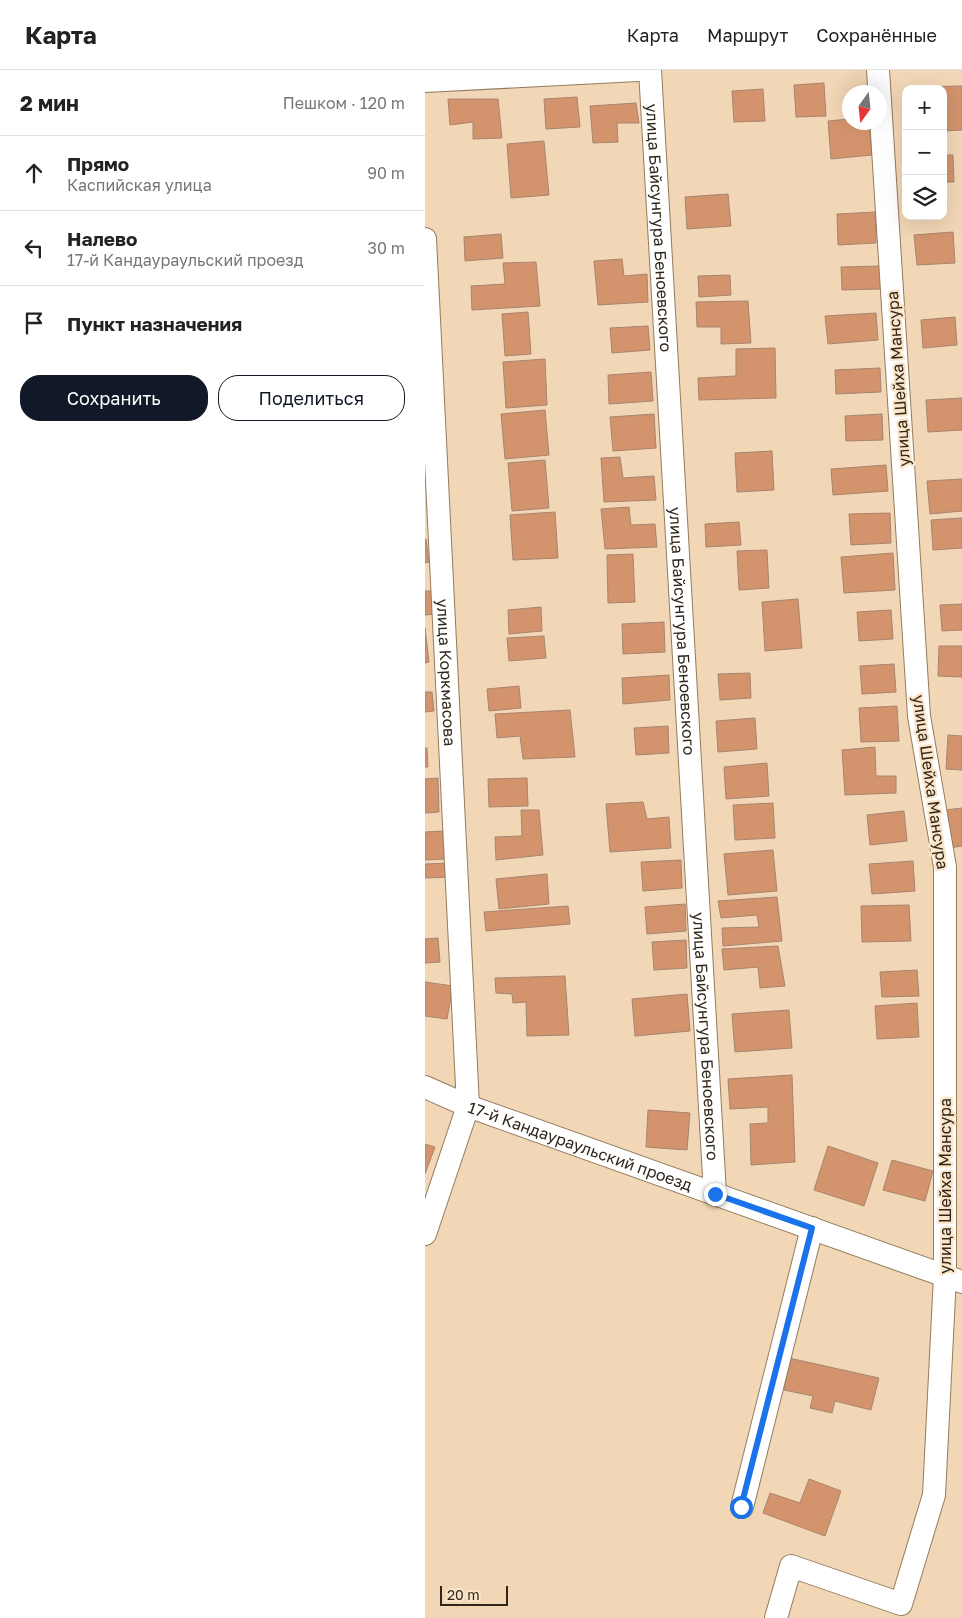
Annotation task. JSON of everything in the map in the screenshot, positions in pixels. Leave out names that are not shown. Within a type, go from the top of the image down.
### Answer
[{"type":"street","points":[[425,81],[638,70]]},
{"type":"street","name":"улица Байсунгура Беноевского","points":[[650,70],[715,1194]]},
{"type":"street","name":"улица Шейха Мансура","points":[[776,1618],[791,1566],[901,1604],[934,1495],[953,1279],[953,908],[919,716],[878,70]]},
{"type":"street","name":"улица Коркмасова","points":[[425,239],[469,1106]]},
{"type":"street","name":"17-й Кандаураульский проезд","points":[[425,1087],[469,1106],[953,1279]]},
{"type":"street","points":[[425,1234],[469,1106]]},
{"type":"street","points":[[741,1507],[812,1228]]},
{"type":"building","points":[[824,83],[826,116],[796,117],[794,85]]},
{"type":"building","points":[[947,86],[962,86],[962,130],[947,131]]},
{"type":"building","points":[[763,89],[765,121],[734,122],[732,91]]},
{"type":"building","points":[[577,97],[580,127],[546,129],[544,99]]},
{"type":"building","points":[[448,99],[498,99],[502,138],[473,139],[473,122],[450,125]]},
{"type":"building","points":[[636,103],[639,123],[617,123],[618,142],[593,143],[590,106]]},
{"type":"building","points":[[842,120],[842,130],[870,130],[872,155],[831,159],[828,121]]},
{"type":"building","points":[[544,141],[549,195],[511,198],[507,144]]},
{"type":"building","points":[[947,155],[953,155],[954,182],[947,182]]},
{"type":"building","points":[[728,194],[731,226],[687,229],[685,197]]},
{"type":"building","points":[[875,212],[876,243],[838,245],[837,214]]},
{"type":"building","points":[[953,232],[955,263],[917,265],[914,235]]},
{"type":"building","points":[[501,234],[503,258],[465,261],[464,237]]},
{"type":"building","points":[[622,259],[624,276],[647,274],[648,302],[598,305],[594,261]]},
{"type":"building","points":[[536,262],[540,306],[472,310],[471,286],[505,284],[503,263]]},
{"type":"building","points":[[879,266],[881,289],[842,290],[841,267]]},
{"type":"building","points":[[730,275],[731,295],[699,297],[698,276]]},
{"type":"building","points":[[748,301],[751,343],[721,344],[721,327],[697,327],[696,302]]},
{"type":"building","points":[[528,312],[531,354],[505,356],[502,314]]},
{"type":"building","points":[[876,313],[878,340],[828,344],[825,316]]},
{"type":"building","points":[[955,317],[957,345],[923,348],[921,320]]},
{"type":"building","points":[[648,326],[650,350],[612,353],[610,328]]},
{"type":"building","points":[[775,348],[776,398],[699,400],[698,378],[736,376],[736,349]]},
{"type":"building","points":[[545,359],[547,405],[506,408],[503,362]]},
{"type":"building","points":[[880,368],[881,392],[836,394],[835,370]]},
{"type":"building","points":[[651,372],[653,401],[609,404],[608,375]]},
{"type":"building","points":[[962,398],[962,430],[928,432],[926,400]]},
{"type":"building","points":[[545,410],[549,455],[505,459],[501,414]]},
{"type":"building","points":[[654,414],[656,448],[613,451],[610,417]]},
{"type":"building","points":[[882,414],[883,440],[846,441],[845,416]]},
{"type":"building","points":[[772,451],[774,490],[737,492],[735,453]]},
{"type":"building","points":[[620,457],[623,478],[654,476],[656,500],[604,502],[601,458]]},
{"type":"building","points":[[545,460],[549,508],[512,511],[508,463]]},
{"type":"building","points":[[886,465],[888,491],[833,495],[831,469]]},
{"type":"building","points":[[962,479],[962,511],[930,514],[927,481]]},
{"type":"building","points":[[629,507],[631,525],[655,524],[657,547],[605,549],[601,509]]},
{"type":"building","points":[[555,512],[558,558],[513,560],[510,515]]},
{"type":"building","points":[[890,513],[891,543],[851,545],[849,514]]},
{"type":"building","points":[[962,518],[962,548],[933,550],[931,520]]},
{"type":"building","points":[[739,522],[741,545],[706,547],[705,524]]},
{"type":"building","points":[[425,539],[429,562],[425,563]]},
{"type":"building","points":[[767,550],[769,588],[739,590],[737,551]]},
{"type":"building","points":[[893,553],[895,590],[844,593],[841,557]]},
{"type":"building","points":[[633,554],[635,602],[608,603],[607,555]]},
{"type":"building","points":[[425,591],[432,591],[434,614],[425,615]]},
{"type":"building","points":[[798,599],[802,648],[765,651],[762,602]]},
{"type":"building","points":[[962,604],[962,630],[942,631],[940,605]]},
{"type":"building","points":[[541,607],[542,631],[509,634],[508,610]]},
{"type":"building","points":[[891,610],[893,639],[859,641],[857,612]]},
{"type":"building","points":[[664,622],[665,652],[623,654],[622,624]]},
{"type":"building","points":[[425,628],[429,662],[425,663]]},
{"type":"building","points":[[544,636],[546,658],[509,661],[507,638]]},
{"type":"building","points":[[939,646],[962,646],[962,677],[938,676]]},
{"type":"building","points":[[894,664],[896,692],[862,694],[860,666]]},
{"type":"building","points":[[750,673],[751,698],[720,700],[718,674]]},
{"type":"building","points":[[669,675],[670,700],[623,704],[622,678]]},
{"type":"building","points":[[519,686],[521,708],[489,711],[487,689]]},
{"type":"building","points":[[425,692],[432,692],[434,711],[425,712]]},
{"type":"building","points":[[897,706],[899,741],[861,742],[859,708]]},
{"type":"building","points":[[570,710],[575,757],[523,759],[520,736],[497,738],[495,714]]},
{"type":"building","points":[[755,718],[757,749],[718,752],[716,721]]},
{"type":"building","points":[[668,726],[669,753],[636,755],[634,728]]},
{"type":"building","points":[[948,735],[962,736],[962,770],[946,769]]},
{"type":"building","points":[[875,747],[876,776],[896,776],[896,793],[845,795],[842,750]]},
{"type":"building","points":[[425,748],[427,748],[428,767],[425,767]]},
{"type":"building","points":[[767,763],[769,796],[726,799],[724,767]]},
{"type":"building","points":[[438,778],[439,812],[425,813],[425,779]]},
{"type":"building","points":[[527,778],[528,806],[489,807],[488,779]]},
{"type":"building","points":[[643,802],[647,819],[669,817],[671,848],[610,852],[606,804]]},
{"type":"building","points":[[773,803],[775,838],[735,840],[733,805]]},
{"type":"building","points":[[962,808],[962,846],[949,848],[945,810]]},
{"type":"building","points":[[521,810],[539,810],[543,855],[496,860],[495,837],[522,836]]},
{"type":"building","points":[[904,811],[907,841],[870,845],[867,815]]},
{"type":"building","points":[[443,831],[445,859],[425,860],[425,832]]},
{"type":"building","points":[[773,850],[777,891],[728,895],[724,854]]},
{"type":"building","points":[[681,860],[682,888],[643,891],[641,862]]},
{"type":"building","points":[[913,861],[915,891],[872,894],[869,864]]},
{"type":"building","points":[[450,863],[452,877],[425,878],[425,864]]},
{"type":"building","points":[[547,874],[549,904],[499,909],[496,879]]},
{"type":"building","points":[[777,897],[782,941],[723,946],[722,928],[759,927],[757,915],[721,918],[718,901]]},
{"type":"building","points":[[685,904],[686,931],[647,934],[645,907]]},
{"type":"building","points":[[909,905],[911,941],[862,942],[861,906]]},
{"type":"building","points":[[568,906],[570,924],[486,931],[484,912]]},
{"type":"building","points":[[438,938],[440,962],[425,963],[425,939]]},
{"type":"building","points":[[686,940],[687,968],[654,970],[652,942]]},
{"type":"building","points":[[778,946],[785,986],[760,988],[758,967],[724,970],[722,949]]},
{"type":"building","points":[[917,970],[919,996],[882,997],[880,972]]},
{"type":"building","points":[[565,976],[569,1035],[527,1036],[526,1002],[513,1003],[512,994],[496,993],[495,978]]},
{"type":"building","points":[[425,982],[453,986],[447,1019],[425,1016]]},
{"type":"building","points":[[687,994],[690,1031],[635,1036],[632,999]]},
{"type":"building","points":[[917,1003],[919,1037],[877,1039],[875,1006]]},
{"type":"building","points":[[789,1010],[792,1048],[735,1052],[732,1014]]},
{"type":"building","points":[[792,1075],[795,1162],[751,1165],[750,1124],[768,1123],[768,1107],[730,1109],[728,1079]]},
{"type":"building","points":[[648,1110],[690,1113],[687,1150],[646,1147]]},
{"type":"building","points":[[425,1144],[435,1147],[425,1174]]},
{"type":"building","points":[[828,1146],[878,1163],[864,1206],[814,1190]]},
{"type":"building","points":[[892,1160],[933,1171],[925,1201],[883,1190]]},
{"type":"building","points":[[789,1358],[879,1378],[871,1410],[835,1401],[832,1413],[810,1408],[813,1396],[784,1390]]},
{"type":"building","points":[[809,1479],[841,1491],[825,1536],[763,1513],[770,1493],[800,1503]]},
{"type":"route","points":[[715,1194],[812,1228],[741,1507]]}]
